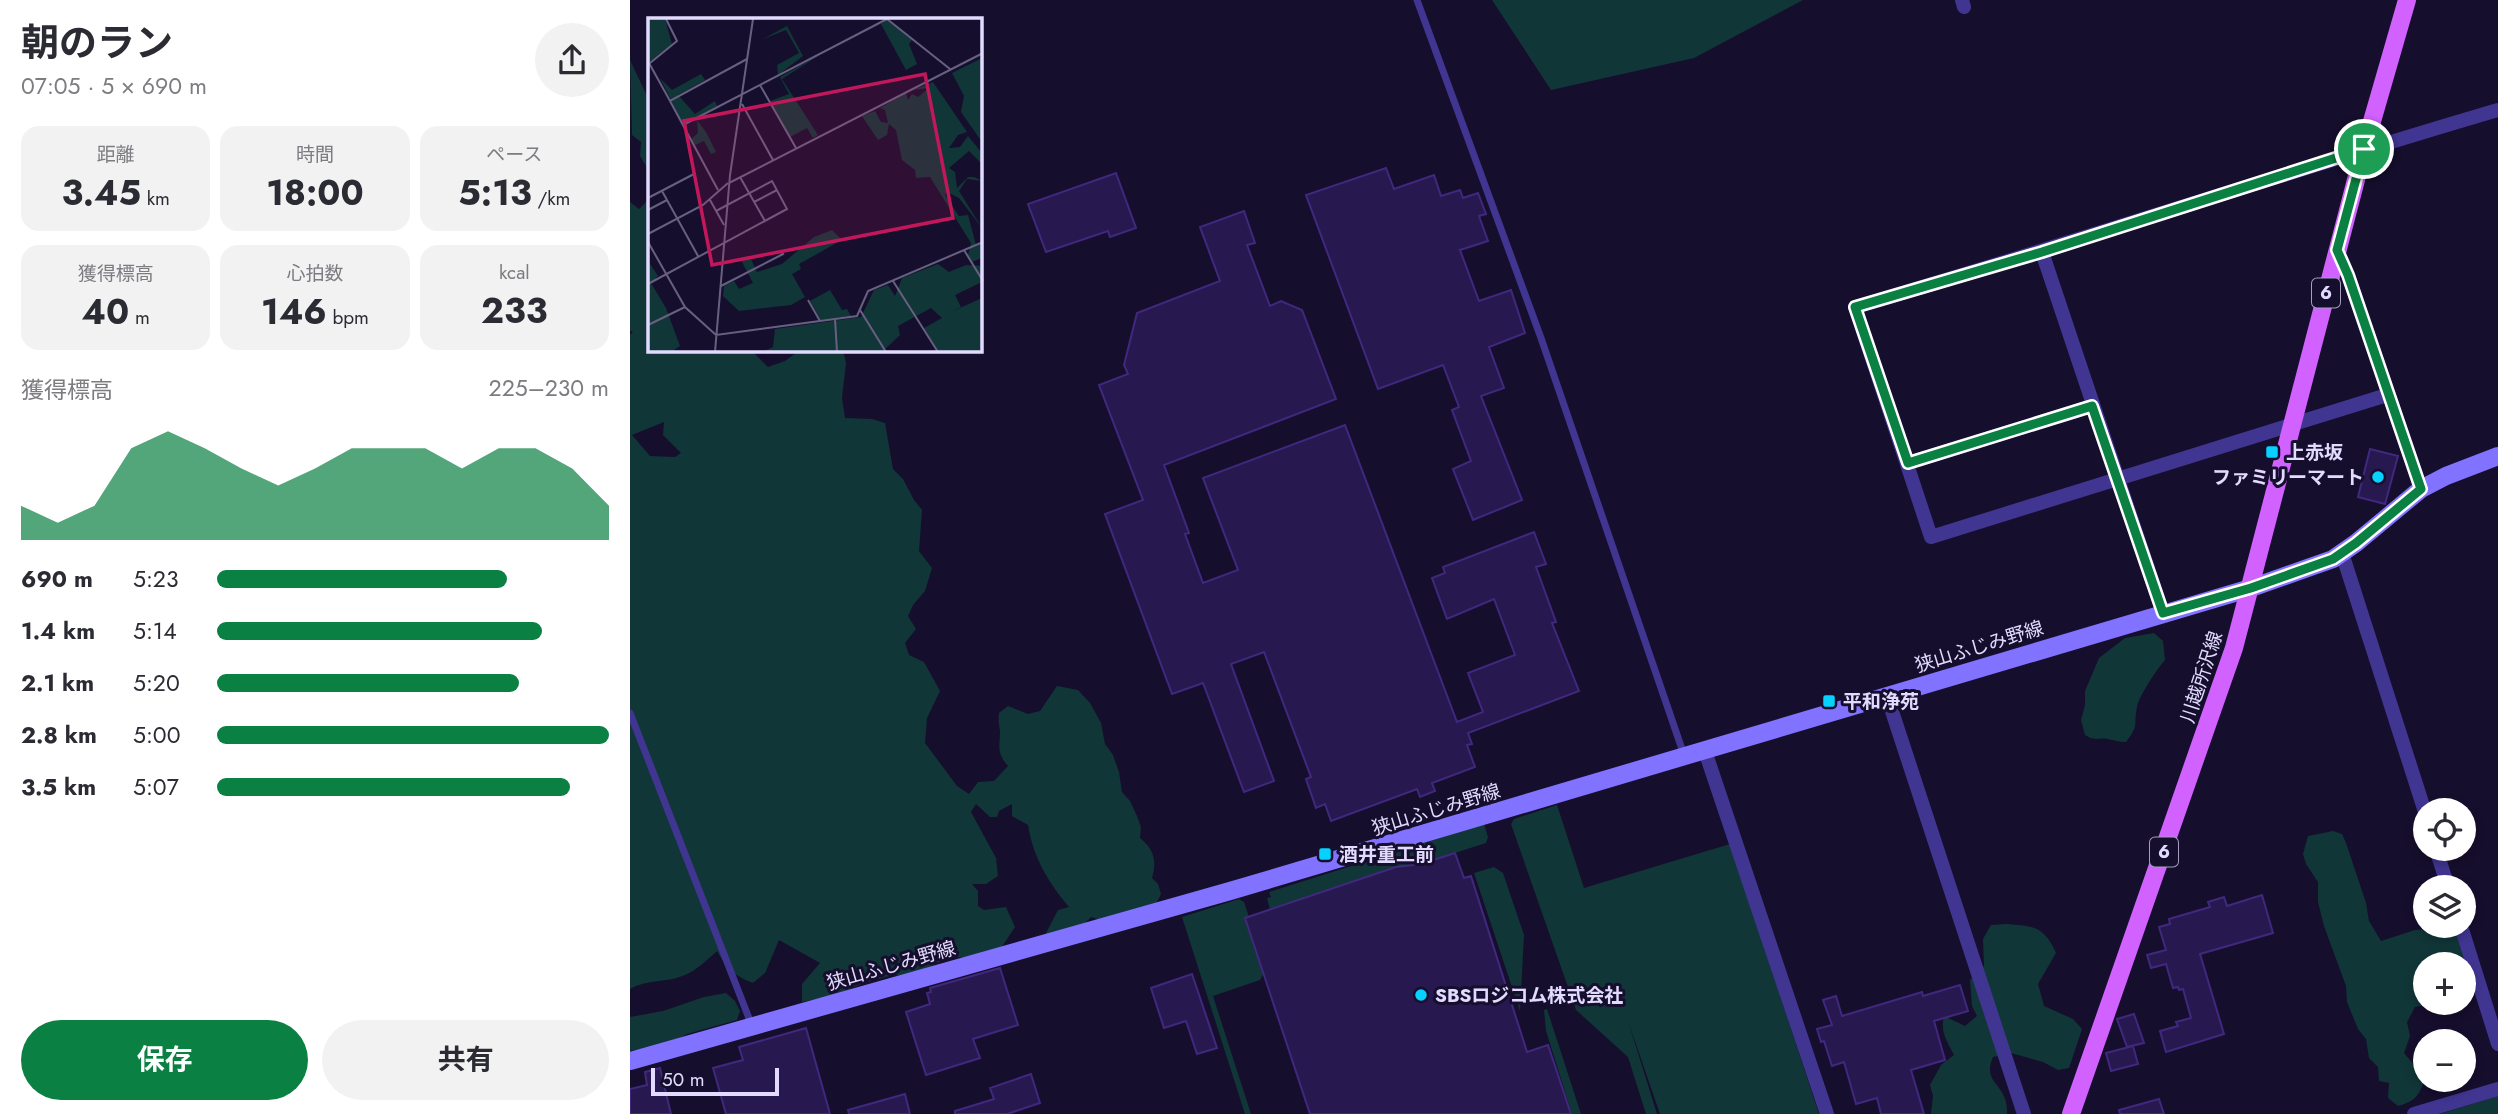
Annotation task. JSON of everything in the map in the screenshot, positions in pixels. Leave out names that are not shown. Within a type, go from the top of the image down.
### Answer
[{"type":"main road","name":"川越所沢線","points":[[2071,1114],[2211,717],[2251,588],[2337,250],[2407,0]]},
{"type":"main road","name":"狭山ふじみ野線","points":[[630,1061],[1238,889],[2251,588],[2320,564],[2342,553],[2421,489],[2446,476],[2498,456]]},
{"type":"street","points":[[2387,395],[1931,537],[1855,307],[2042,252],[2364,149],[2498,110]]},
{"type":"street","points":[[2337,250],[2421,489]]},
{"type":"street","points":[[2042,252],[2163,613]]},
{"type":"street","points":[[1908,463],[2092,406]]},
{"type":"street","points":[[2342,553],[2420,798]]},
{"type":"street","points":[[1887,696],[2024,1114]]},
{"type":"street","points":[[1705,751],[1827,1114]]},
{"type":"street","points":[[2464,938],[2498,1044]]},
{"type":"street","points":[[2414,1114],[2498,1089]]},
{"type":"lane","points":[[1417,0],[1541,338],[1685,757]]},
{"type":"lane","points":[[630,713],[752,1026]]},
{"type":"green space","points":[[1492,0],[1803,0],[1694,58],[1551,90]]},
{"type":"green space","points":[[630,60],[648,98],[648,169],[640,156],[641,142],[632,135]]},
{"type":"green space","points":[[648,200],[648,352],[753,352],[768,367],[785,361],[797,352],[842,352],[846,363],[842,398],[845,418],[872,419],[885,423],[893,469],[903,479],[922,510],[919,551],[932,568],[925,591],[908,616],[916,629],[905,643],[909,655],[924,662],[940,691],[927,718],[925,743],[957,786],[969,794],[978,782],[994,781],[1008,766],[1000,749],[999,713],[1008,706],[1028,714],[1040,711],[1057,686],[1078,690],[1090,703],[1101,723],[1105,744],[1113,755],[1119,772],[1122,792],[1137,816],[1141,827],[1140,838],[1153,856],[1152,878],[1158,884],[1161,894],[1156,904],[1107,922],[1091,917],[1080,928],[1043,939],[1058,910],[1069,907],[1042,869],[1028,825],[1012,816],[1012,804],[999,811],[997,817],[990,817],[976,804],[971,812],[996,858],[998,876],[986,884],[972,884],[978,891],[978,906],[984,910],[1006,907],[1015,927],[1001,948],[977,958],[955,957],[936,963],[923,972],[906,976],[893,975],[836,995],[802,1002],[802,984],[820,963],[779,940],[765,973],[753,983],[732,971],[717,951],[698,968],[685,975],[630,989],[630,334],[633,333],[630,330],[630,202],[639,209]],"holes":[[[664,422],[663,435],[681,453],[675,457],[650,456],[632,435]]]},
{"type":"green space","points":[[2154,633],[2163,641],[2165,660],[2141,696],[2135,728],[2126,742],[2095,739],[2085,735],[2081,720],[2085,691],[2099,658],[2125,638]]},
{"type":"green space","points":[[1557,805],[1584,888],[1730,844],[1819,1114],[1660,1114],[1628,1021],[1657,1114],[1646,1114],[1628,1057],[1576,1010],[1511,824],[1514,819]]},
{"type":"green space","points":[[1484,824],[1488,837],[1486,843],[1420,864],[1396,867],[1270,910],[1267,898],[1271,897],[1269,892]]},
{"type":"green space","points":[[2333,831],[2342,834],[2366,903],[2369,921],[2381,941],[2413,931],[2413,938],[2460,938],[2464,952],[2413,952],[2413,1011],[2407,1022],[2410,1036],[2404,1053],[2413,1064],[2413,1092],[2419,1092],[2407,1103],[2398,1106],[2388,1098],[2389,1083],[2379,1081],[2378,1067],[2369,1058],[2366,1039],[2358,1029],[2347,1002],[2346,986],[2318,902],[2318,882],[2303,854],[2308,836]]},
{"type":"green space","points":[[1494,867],[1503,873],[1524,935],[1520,1011],[1474,873]]},
{"type":"green space","points":[[1239,899],[1244,902],[1266,969],[1260,980],[1213,996],[1251,1114],[1245,1114],[1182,917]]},
{"type":"green space","points":[[2006,924],[2037,929],[2047,937],[2056,953],[2038,984],[2044,1006],[2073,1019],[2082,1029],[2069,1068],[2058,1070],[2043,1062],[2011,1053],[1993,1057],[1990,1073],[2004,1096],[2007,1114],[1931,1114],[1933,1096],[1930,1085],[1941,1065],[1954,1055],[1944,1032],[1944,1016],[1965,1026],[1977,1016],[1972,1006],[1970,980],[1984,966],[1983,939],[1991,925]]},
{"type":"green space","points":[[726,993],[735,1001],[740,1011],[737,1020],[687,1034],[668,1044],[630,1051],[630,1017],[663,1011],[704,997]]},
{"type":"green space","points":[[1547,1009],[1581,1114],[1572,1114],[1546,1031],[1544,1010]]},
{"type":"green space","points":[[2498,1096],[2498,1114],[2440,1114]]},
{"type":"building","points":[[1386,168],[1394,189],[1434,175],[1441,196],[1460,190],[1463,198],[1478,193],[1486,214],[1479,216],[1488,241],[1460,250],[1479,301],[1511,290],[1525,333],[1489,347],[1504,388],[1481,396],[1522,500],[1473,520],[1453,469],[1471,461],[1452,410],[1459,407],[1443,365],[1378,389],[1306,195]]},
{"type":"building","points":[[1116,173],[1136,228],[1110,237],[1108,231],[1046,252],[1028,204]]},
{"type":"building","points":[[1244,211],[1255,243],[1247,245],[1270,306],[1281,301],[1302,310],[1336,399],[1164,465],[1189,533],[1185,534],[1203,583],[1238,570],[1203,478],[1345,425],[1457,722],[1483,712],[1468,673],[1515,655],[1494,599],[1447,619],[1432,578],[1445,573],[1443,567],[1534,532],[1546,564],[1536,567],[1556,622],[1552,623],[1579,691],[1468,733],[1472,744],[1467,745],[1475,767],[1432,783],[1435,791],[1420,797],[1417,789],[1331,821],[1325,804],[1316,808],[1306,779],[1311,777],[1264,652],[1231,664],[1274,781],[1244,792],[1203,683],[1172,694],[1105,514],[1143,500],[1099,385],[1128,374],[1124,365],[1137,313],[1220,281],[1200,227]]},
{"type":"building","name":"ファミリーマート","points":[[2370,449],[2398,456],[2385,504],[2358,497]]},
{"type":"building","name":"SBSロジコム株式会社","points":[[1455,853],[1464,878],[1471,876],[1527,1052],[1548,1045],[1571,1114],[1310,1114],[1245,918],[1396,867],[1421,864]]},
{"type":"building","points":[[2262,895],[2273,933],[2200,954],[2224,1034],[2166,1052],[2160,1031],[2178,1026],[2176,1022],[2191,1018],[2183,989],[2173,988],[2166,964],[2151,968],[2147,955],[2166,950],[2159,927],[2170,924],[2169,919],[2210,907],[2208,902],[2224,897],[2227,906]]},
{"type":"building","points":[[1000,968],[1018,1025],[973,1039],[980,1058],[926,1075],[906,1012],[930,1004],[927,993],[931,992],[930,988]]},
{"type":"building","points":[[1192,974],[1217,1048],[1197,1054],[1186,1021],[1164,1028],[1151,988]]},
{"type":"building","points":[[1960,985],[1968,1011],[1934,1021],[1945,1060],[1911,1070],[1924,1114],[1881,1114],[1877,1098],[1856,1104],[1844,1062],[1832,1066],[1824,1041],[1821,1042],[1817,1029],[1832,1025],[1823,1000],[1836,996],[1842,1016],[1922,992],[1923,996]]},
{"type":"building","points":[[2134,1014],[2144,1043],[2127,1047],[2117,1019]]},
{"type":"building","points":[[806,1028],[830,1114],[726,1114],[713,1068],[743,1060],[739,1047]]},
{"type":"building","points":[[2133,1046],[2138,1064],[2111,1071],[2106,1053]]},
{"type":"building","points":[[660,1068],[671,1114],[630,1114],[630,1089],[647,1085],[645,1072]]},
{"type":"building","points":[[1031,1074],[1040,1103],[1007,1114],[955,1114],[955,1111],[994,1099],[990,1088]]},
{"type":"building","points":[[905,1094],[910,1114],[849,1114],[848,1110]]},
{"type":"building","points":[[2159,1099],[2164,1114],[2120,1114],[2119,1110]]},
{"type":"place","name":"上赤坂","points":[[2272,452]]},
{"type":"place","name":"ファミリーマート","points":[[2378,477]]},
{"type":"place","name":"平和浄苑","points":[[1829,701]]},
{"type":"place","name":"酒井重工前","points":[[1325,854]]},
{"type":"place","name":"SBSロジコム株式会社","points":[[1421,995]]},
{"type":"route","points":[[2364,149],[2337,250],[2421,489],[2342,553],[2320,564],[2251,588],[2163,613],[2092,406],[1908,463],[1855,307],[2042,252],[2364,149]]}]
